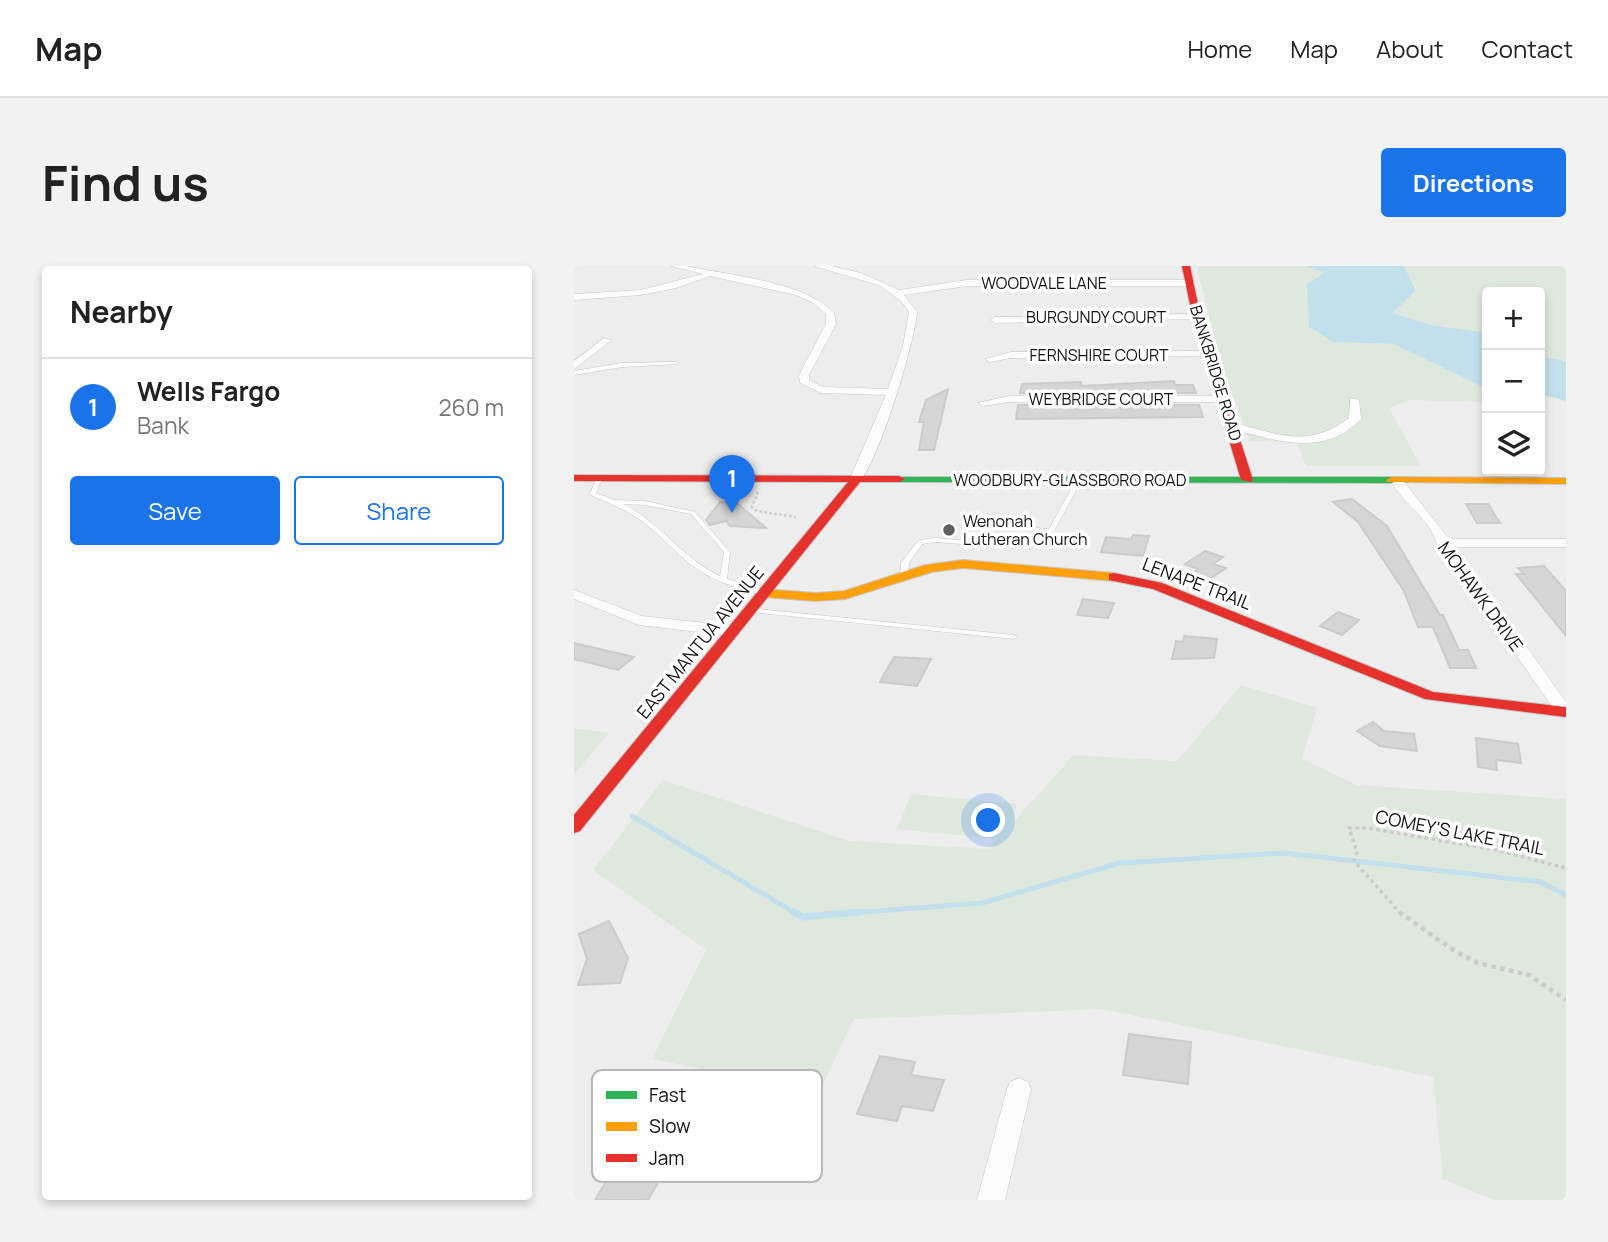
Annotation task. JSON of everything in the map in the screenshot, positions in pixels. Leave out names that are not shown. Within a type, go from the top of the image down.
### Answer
[{"type":"street","points":[[675,266],[799,293],[815,300],[830,313],[831,324],[804,375],[804,381],[821,390],[891,392]]},
{"type":"street","points":[[818,266],[863,277],[897,293],[910,306],[914,320],[874,443],[855,481]]},
{"type":"street","name":"BANKBRIDGE ROAD","points":[[1186,266],[1196,317],[1220,399],[1234,426],[1247,480]]},
{"type":"street","points":[[574,297],[619,297],[653,293],[710,275]]},
{"type":"street","name":"WOODVALE LANE","points":[[897,293],[967,284],[1191,283]]},
{"type":"street","name":"BURGUNDY COURT","points":[[995,320],[1196,317]]},
{"type":"street","points":[[574,366],[607,340]]},
{"type":"street","name":"FERNSHIRE COURT","points":[[990,359],[1012,355],[1209,354]]},
{"type":"street","name":"WEYBRIDGE COURT","points":[[983,403],[1009,399],[1220,399]]},
{"type":"street","points":[[1234,426],[1311,443],[1338,435],[1355,419],[1354,400]]},
{"type":"street","name":"WOODBURY-GLASSBORO ROAD","points":[[574,478],[855,481],[1566,481]]},
{"type":"street","name":"EAST MANTUA AVENUE","points":[[574,827],[855,481]]},
{"type":"street","name":"MOHAWK DRIVE","points":[[1397,481],[1403,492],[1418,505],[1565,711]]},
{"type":"street","points":[[1417,481],[1423,492],[1418,505]]},
{"type":"street","points":[[1443,543],[1566,543]]},
{"type":"street","name":"LENAPE TRAIL","points":[[764,593],[815,597],[845,595],[947,565],[988,564],[1143,580],[1430,696],[1565,711]]},
{"type":"street","points":[[574,594],[639,620],[733,631]]},
{"type":"street","points":[[991,1200],[1019,1089]]},
{"type":"lane","points":[[574,373],[622,365],[676,363]]},
{"type":"lane","points":[[599,479],[593,494],[632,510],[703,573],[764,593]]},
{"type":"lane","points":[[904,577],[905,563],[920,542],[935,540],[1029,548],[1038,529],[1051,531],[1072,493],[1076,480]]},
{"type":"lane","points":[[613,502],[645,503],[693,513],[727,552],[723,580]]},
{"type":"lane","points":[[750,610],[1014,637]]},
{"type":"path","points":[[759,490],[752,507],[757,511],[796,517]]},
{"type":"path","name":"COMEY'S LAKE TRAIL","points":[[1566,868],[1496,850],[1367,828],[1349,828],[1357,852],[1354,861],[1380,896],[1440,943],[1463,956],[1475,962],[1518,971],[1555,989],[1566,1000]]},
{"type":"shaded area","points":[[1199,266],[1306,266],[1326,273],[1342,342],[1394,344],[1482,387],[1482,402],[1409,400],[1389,408],[1421,466],[1306,466],[1297,442],[1250,441],[1220,360],[1198,272]]},
{"type":"shaded area","points":[[1404,266],[1566,266],[1566,361],[1545,357],[1545,287],[1482,287],[1482,333],[1431,325],[1393,313],[1416,288]]},
{"type":"shaded area","points":[[1241,685],[1317,708],[1302,759],[1357,785],[1566,799],[1566,1200],[1494,1200],[1443,1179],[1433,1077],[1102,1009],[854,1019],[822,1086],[822,1070],[708,1070],[652,1059],[706,950],[593,870],[663,780],[849,841],[989,849],[997,839],[897,829],[911,794],[1017,804],[1012,823],[1074,755],[1177,761]]},
{"type":"shaded area","points":[[574,728],[609,733],[574,774]]},
{"type":"water","points":[[1306,266],[1404,266],[1416,290],[1393,313],[1431,325],[1482,332],[1482,387],[1394,344],[1334,342],[1309,327],[1307,284],[1325,273]]},
{"type":"water","points":[[1545,357],[1566,361],[1566,401],[1545,395]]},
{"type":"building","points":[[1174,381],[1175,385],[1193,385],[1196,393],[1020,393],[1022,384],[1081,382],[1082,386]]},
{"type":"building","points":[[948,389],[934,450],[919,450],[924,422],[919,422],[926,400]]},
{"type":"building","points":[[1018,405],[1199,405],[1203,417],[1016,419]]},
{"type":"building","points":[[1352,499],[1387,526],[1440,615],[1443,615],[1459,650],[1468,650],[1476,668],[1450,668],[1433,627],[1418,627],[1404,591],[1358,522],[1333,502]]},
{"type":"building","points":[[720,502],[737,503],[766,528],[730,526],[726,521],[710,525],[706,520]]},
{"type":"building","points":[[1466,504],[1488,504],[1500,523],[1477,523]]},
{"type":"building","points":[[1133,535],[1149,536],[1143,556],[1101,552],[1106,537],[1131,539]]},
{"type":"building","points":[[1205,551],[1223,557],[1213,564],[1226,568],[1207,581],[1190,575],[1198,569],[1185,564]]},
{"type":"building","points":[[1544,566],[1566,591],[1566,636],[1516,574],[1524,574],[1518,568]]},
{"type":"building","points":[[1083,599],[1114,603],[1108,618],[1077,615]]},
{"type":"building","points":[[1338,612],[1359,620],[1342,635],[1320,626]]},
{"type":"building","points":[[1184,636],[1217,639],[1214,658],[1172,659],[1176,641],[1183,642]]},
{"type":"building","points":[[574,643],[634,657],[618,670],[574,659]]},
{"type":"building","points":[[894,657],[931,659],[917,686],[880,682]]},
{"type":"building","points":[[1373,722],[1384,731],[1414,734],[1417,751],[1380,746],[1357,731]]},
{"type":"building","points":[[1476,738],[1518,744],[1521,763],[1496,760],[1497,770],[1478,767]]},
{"type":"building","points":[[609,921],[628,958],[620,983],[578,985],[587,959],[579,934]]},
{"type":"building","points":[[1129,1034],[1191,1042],[1188,1084],[1123,1075]]},
{"type":"building","points":[[880,1056],[915,1062],[911,1075],[944,1080],[933,1111],[902,1106],[897,1121],[857,1114]]},
{"type":"building","points":[[606,1182],[658,1182],[648,1200],[595,1200]]},
{"type":"waterway","points":[[632,816],[797,914]]},
{"type":"waterway","points":[[837,914],[982,903],[1120,863],[1284,853],[1541,882],[1566,895]]},
{"type":"waterway","points":[[794,912],[802,917],[860,912]]},
{"type":"traffic: fast","points":[[899,479],[1392,480]]},
{"type":"traffic: slow","points":[[1392,480],[1566,481]]},
{"type":"traffic: slow","points":[[764,593],[815,597],[845,595],[930,568],[963,564],[1114,577]]},
{"type":"traffic: jam","points":[[1186,266],[1197,319],[1247,480]]},
{"type":"traffic: jam","points":[[574,478],[899,479]]},
{"type":"traffic: jam","points":[[574,827],[855,481]]},
{"type":"traffic: jam","points":[[1114,577],[1157,586],[1430,696],[1566,712]]},
{"type":"place","name":"Wells Fargo","points":[[732,513]]},
{"type":"place","name":"Wenonah Lutheran Church","points":[[949,530]]}]
